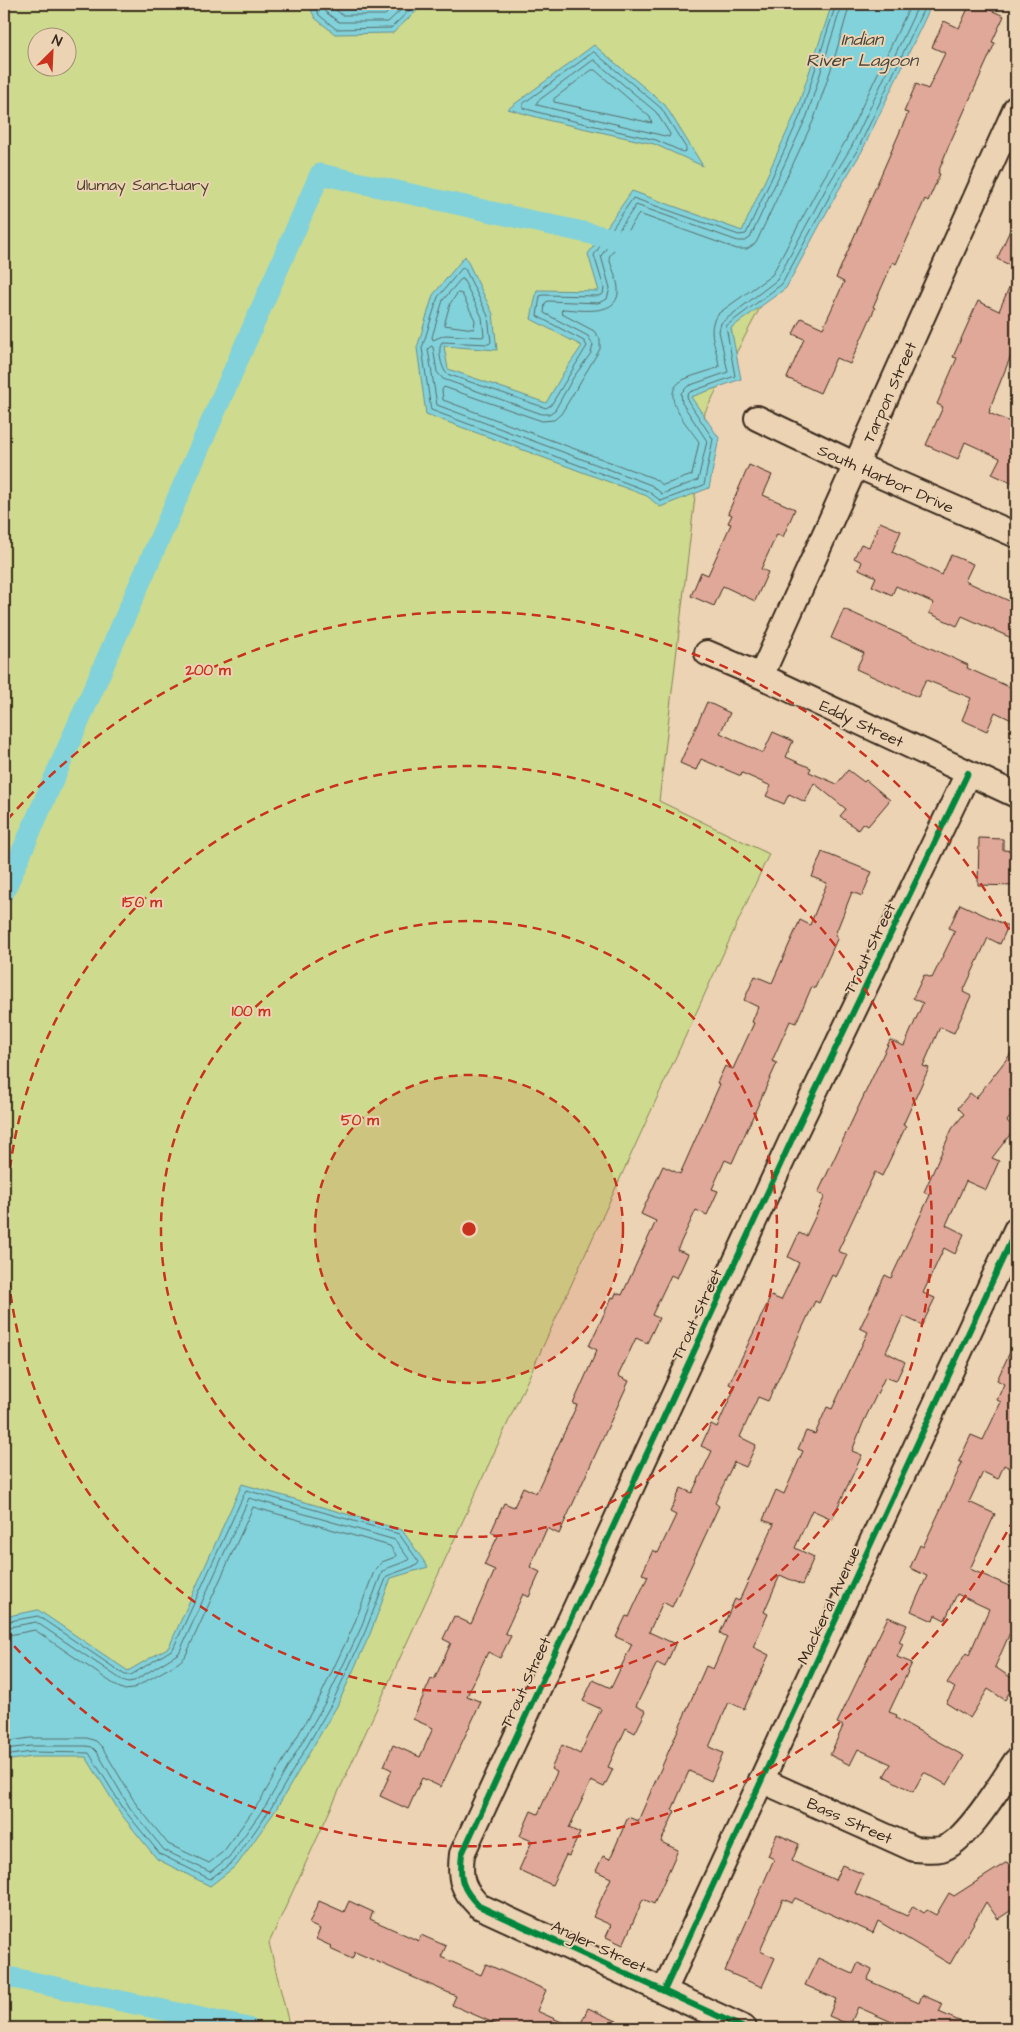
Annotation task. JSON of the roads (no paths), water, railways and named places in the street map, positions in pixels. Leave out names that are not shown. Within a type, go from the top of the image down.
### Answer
[{"type":"street","name":"Tarpon Street","points":[[761,676],[1016,108]]},
{"type":"street","name":"South Harbor Drive","points":[[757,418],[856,465],[1016,535]]},
{"type":"street","name":"Eddy Street","points":[[706,653],[761,676],[1016,795]]},
{"type":"street","name":"Trout Street","points":[[460,1872],[462,1854],[476,1822],[797,1128],[968,773]]},
{"type":"street","name":"Mackeral Avenue","points":[[664,1991],[1016,1230]]},
{"type":"street","name":"Bass Street","points":[[762,1780],[914,1849],[941,1849],[956,1842],[972,1824],[1016,1761]]},
{"type":"street","name":"Angler Street","points":[[460,1872],[466,1892],[480,1906],[744,2028]]},
{"type":"water","points":[[308,4],[424,4],[393,33],[335,34],[315,18]]},
{"type":"water","name":"Indian River Lagoon","points":[[832,4],[932,4],[862,151],[838,191],[786,288],[731,328],[741,379],[691,397],[719,438],[709,488],[660,507],[647,496],[426,414],[417,348],[433,295],[465,256],[493,314],[497,350],[444,346],[448,369],[546,403],[582,346],[531,319],[537,290],[599,291],[588,254],[632,191],[742,231],[796,112]]},
{"type":"water","points":[[594,45],[665,105],[703,166],[654,144],[551,121],[508,109]]},
{"type":"water","points":[[242,1484],[402,1530],[428,1567],[391,1578],[370,1634],[337,1706],[275,1811],[237,1865],[210,1886],[157,1859],[121,1814],[86,1757],[32,1757],[4,1761],[4,1617],[38,1610],[128,1671],[169,1647]]},
{"type":"waterway","points":[[4,892],[320,174],[628,242]]},
{"type":"waterway","points":[[4,1976],[248,2028]]},
{"type":"park label","name":"Ulumay Sanctuary","points":[[143,184]]}]
